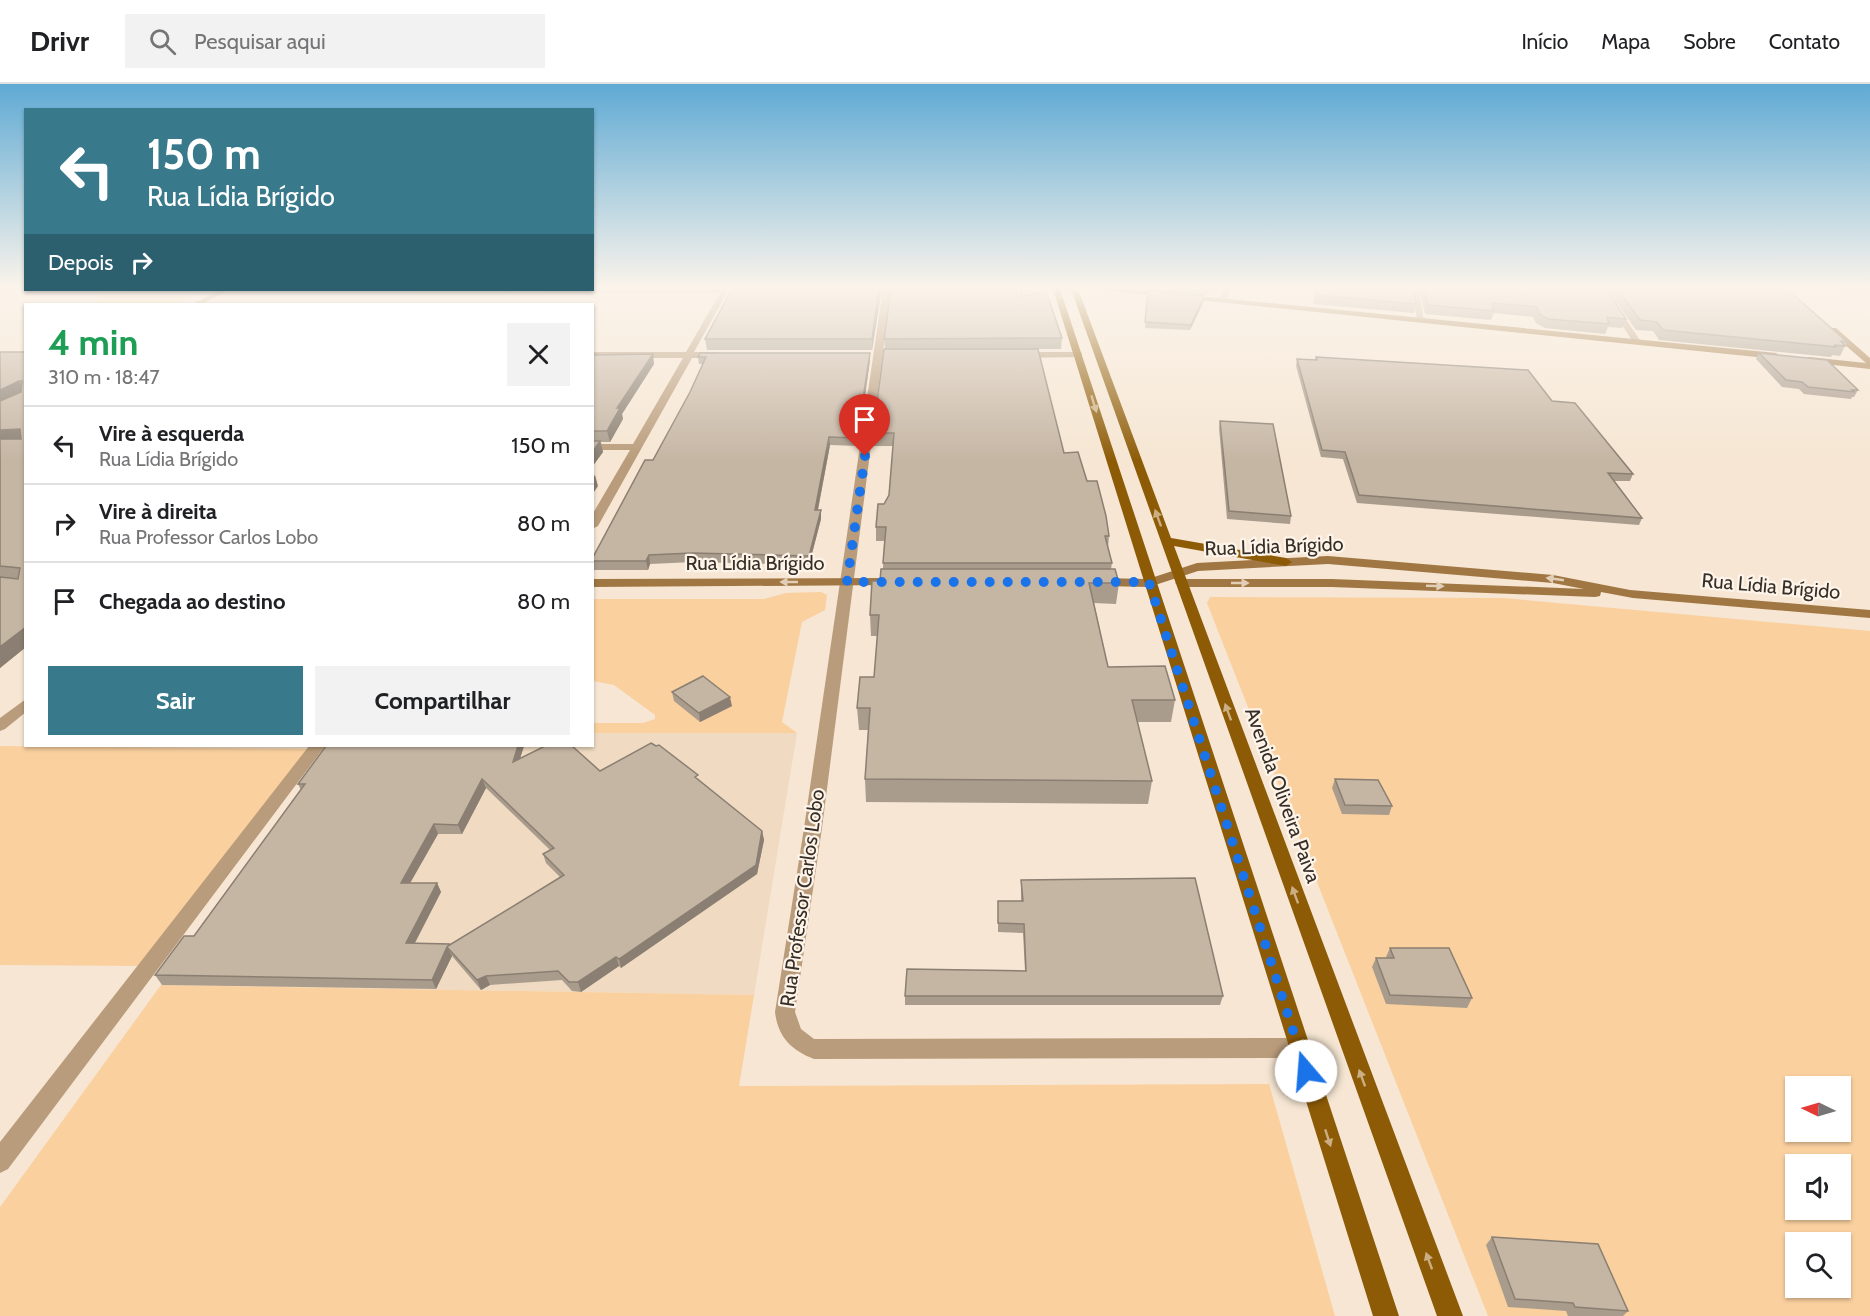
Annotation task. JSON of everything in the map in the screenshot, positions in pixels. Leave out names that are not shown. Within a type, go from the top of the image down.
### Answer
[{"type":"main road","points":[[1076,346],[1149,582],[1386,1316]]},
{"type":"main road","name":"Avenida Oliveira Paiva","points":[[1095,346],[1450,1316]]},
{"type":"main road","points":[[1166,541],[1286,562]]},
{"type":"street","points":[[594,522],[695,346]]},
{"type":"street","name":"Rua Professor Carlos Lobo","points":[[880,346],[785,1012],[787,1028],[795,1039],[814,1049],[1299,1048]]},
{"type":"street","points":[[1679,346],[1788,358]]},
{"type":"street","points":[[1851,346],[1870,364]]},
{"type":"street","points":[[594,355],[726,355]]},
{"type":"street","points":[[1005,355],[1079,355]]},
{"type":"street","points":[[1800,359],[1870,364]]},
{"type":"street","points":[[594,447],[636,447]]},
{"type":"street","points":[[1328,560],[1342,566],[1347,574],[1332,583]]},
{"type":"street","name":"Rua Lídia Brígido","points":[[1180,578],[1197,567],[1328,560],[1553,579],[1633,594]]},
{"type":"street","name":"Rua Lídia Brígido","points":[[1091,582],[1149,582],[1180,578],[1633,594],[1870,614]]},
{"type":"street","name":"Rua Lídia Brígido","points":[[594,583],[905,582]]},
{"type":"street","points":[[0,726],[24,706]]},
{"type":"street","points":[[0,1161],[316,747]]},
{"type":"shaded area","points":[[821,592],[827,595],[825,610],[802,622],[782,722],[797,733],[594,733],[594,723],[643,723],[655,719],[655,715],[614,685],[594,681],[594,599],[764,599],[786,593]]},
{"type":"shaded area","points":[[1210,597],[1503,598],[1870,631],[1870,1316],[1488,1316],[1207,603]]},
{"type":"shaded area","points":[[594,733],[797,733],[754,995],[161,985],[335,747],[594,747]]},
{"type":"shaded area","points":[[0,746],[313,749],[148,966],[0,965]]},
{"type":"shaded area","points":[[161,985],[754,995],[739,1086],[1269,1084],[1335,1316],[0,1316],[0,1207]]},
{"type":"building","points":[[884,349],[1038,349],[1064,453],[1078,452],[1087,481],[1097,481],[1106,516],[1109,536],[1105,536],[1112,563],[883,563],[886,527],[876,527],[878,504],[884,504],[889,495],[894,433],[873,433]]},
{"type":"building","points":[[0,352],[24,352],[24,629],[0,647],[0,577],[18,579],[20,568],[0,566],[0,439],[21,439],[20,429],[0,430],[0,401],[21,392],[22,381],[0,390]]},
{"type":"building","points":[[700,353],[870,353],[857,438],[829,437],[815,510],[821,510],[809,556],[692,553],[649,555],[646,561],[594,561],[594,555],[645,460],[653,460],[690,392],[706,357],[698,357]]},
{"type":"building","points":[[1759,353],[1827,360],[1858,390],[1852,390],[1855,392],[1808,387],[1802,382],[1786,380]]},
{"type":"building","points":[[653,354],[617,408],[620,408],[607,431],[594,431],[594,355]]},
{"type":"building","points":[[1316,357],[1528,370],[1552,401],[1575,403],[1633,474],[1608,473],[1642,518],[1359,495],[1345,452],[1322,450],[1297,359],[1317,360]]},
{"type":"building","points":[[1220,421],[1273,424],[1291,516],[1229,511]]},
{"type":"building","points":[[594,441],[600,441],[594,450]]},
{"type":"building","points":[[881,569],[1115,569],[1119,583],[1089,583],[1108,667],[1165,666],[1175,700],[1132,700],[1152,781],[865,779],[870,708],[857,708],[860,677],[874,677],[879,615],[870,615],[872,581],[880,581]]},
{"type":"building","points":[[703,676],[730,697],[699,713],[672,692]]},
{"type":"building","points":[[651,743],[659,745],[698,775],[695,777],[762,831],[756,865],[619,959],[616,957],[578,982],[569,982],[558,971],[486,976],[477,980],[447,947],[432,980],[155,975],[184,936],[194,936],[305,784],[298,784],[325,747],[518,747],[513,762],[543,747],[573,747],[600,771]],"holes":[[[482,779],[554,848],[543,854],[564,875],[448,946],[449,944],[406,943],[437,883],[401,883],[434,824],[458,825]]]},
{"type":"building","points":[[1335,779],[1378,780],[1392,806],[1345,805]]},
{"type":"building","points":[[1195,878],[1223,996],[905,996],[907,969],[1026,971],[1024,924],[998,923],[998,901],[1023,901],[1021,880]]},
{"type":"building","points":[[1390,948],[1449,948],[1472,998],[1390,995],[1376,958],[1394,958]]},
{"type":"building","points":[[1492,1237],[1598,1244],[1628,1311],[1575,1307],[1573,1303],[1515,1299]]},
{"type":"route","points":[[865,456],[847,582],[1149,582],[1306,1071]]}]
